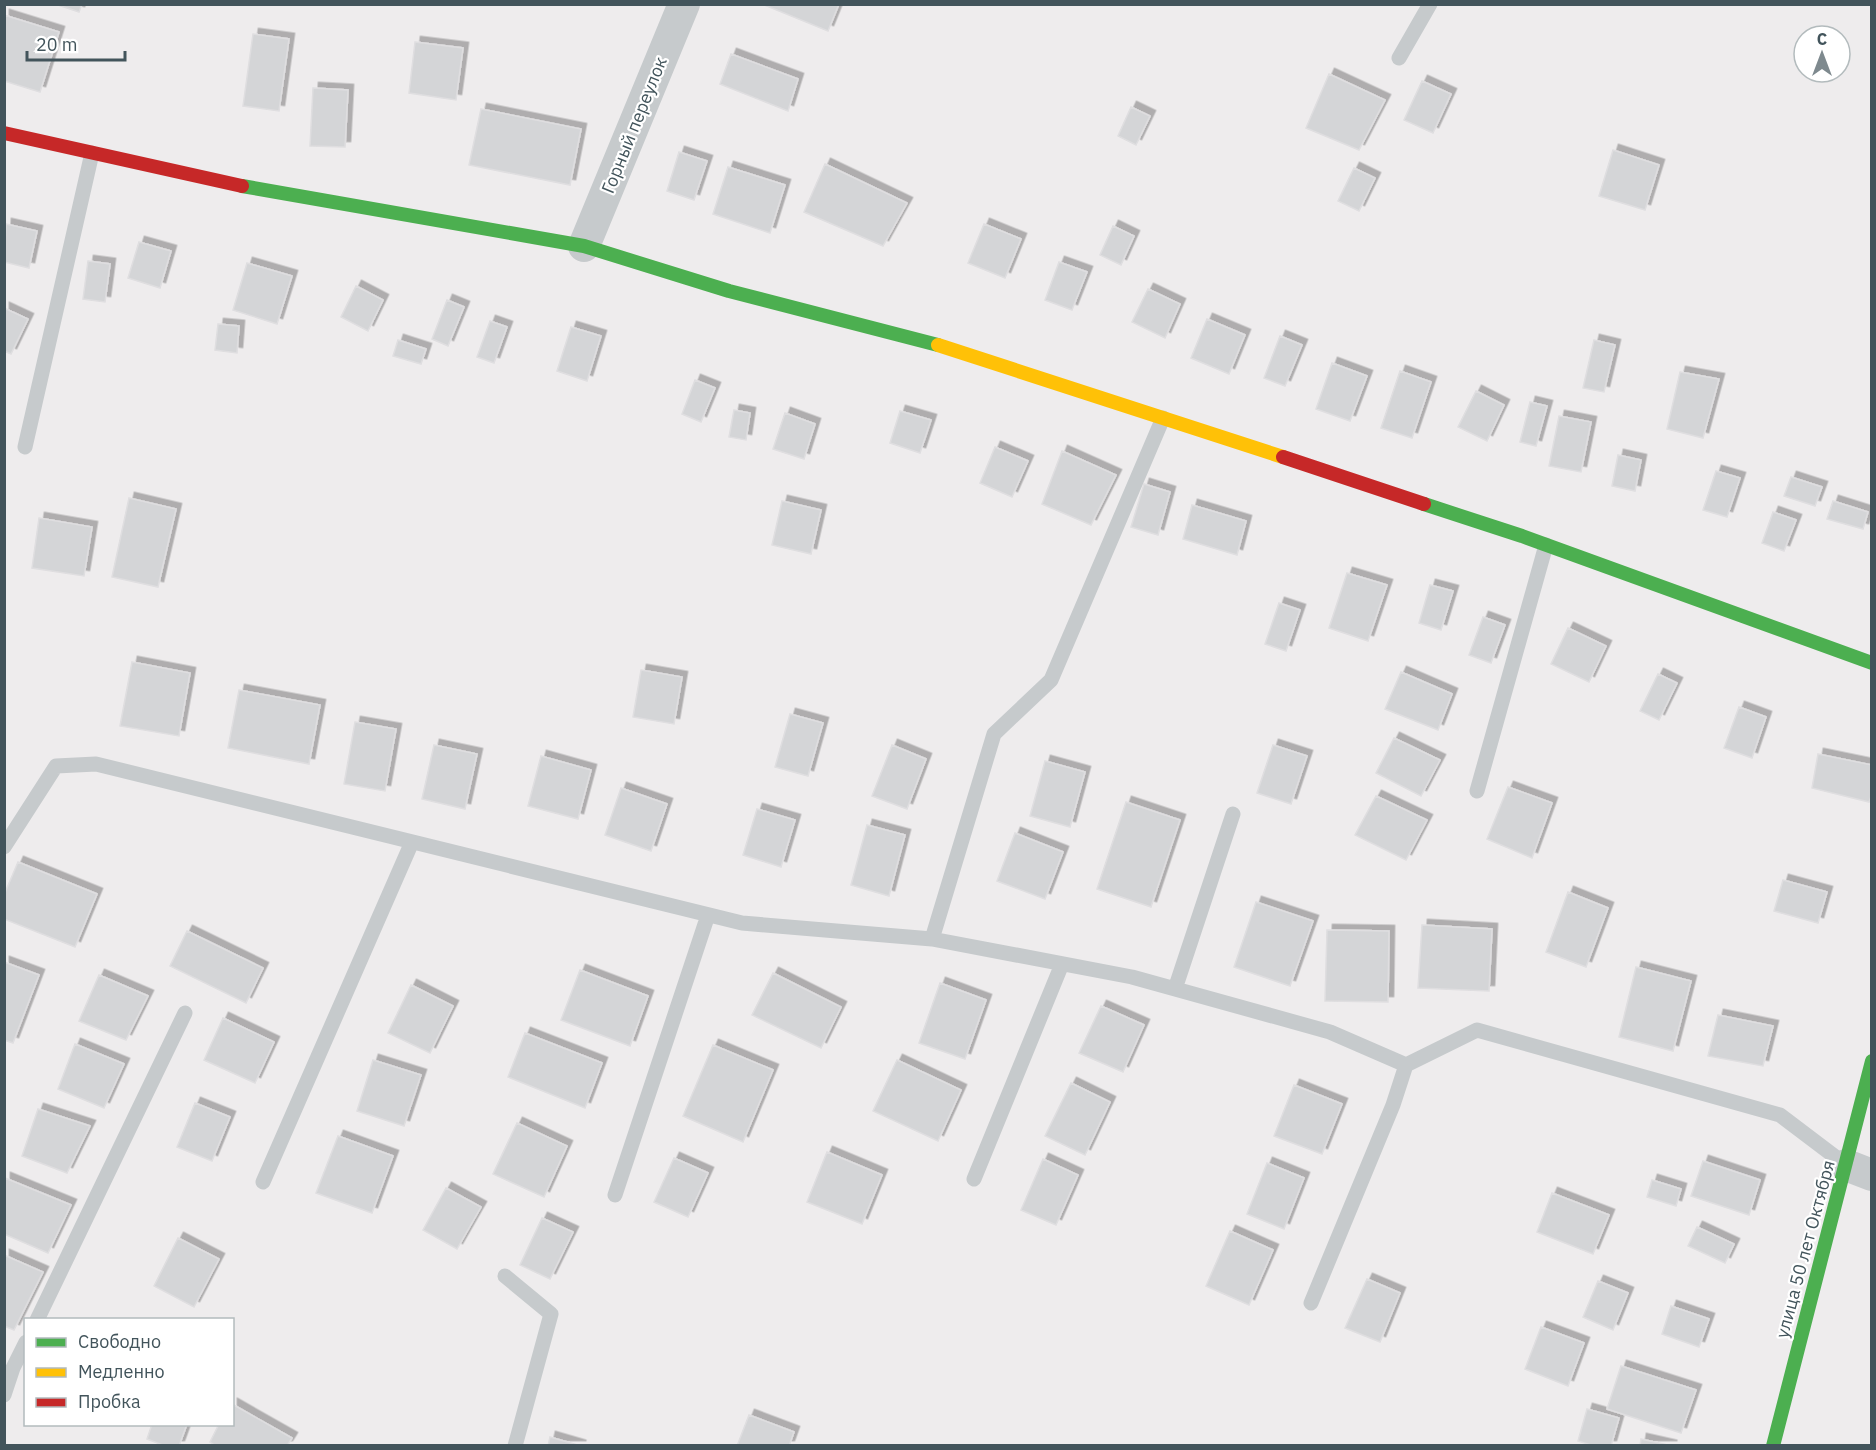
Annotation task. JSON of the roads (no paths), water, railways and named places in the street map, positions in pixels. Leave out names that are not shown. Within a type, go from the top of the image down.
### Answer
[{"type":"street","name":"Горный переулок","points":[[584,246],[684,4]]},
{"type":"street","points":[[4,133],[267,192],[584,246],[729,291],[950,348],[1546,545],[1872,663]]},
{"type":"street","name":"улица 50 лет Октября","points":[[1773,1446],[1859,1170],[1872,1061]]},
{"type":"lane","points":[[1399,58],[1430,4]]},
{"type":"lane","points":[[25,447],[92,153]]},
{"type":"lane","points":[[932,939],[994,734],[1052,680],[1163,418]]},
{"type":"lane","points":[[1478,791],[1546,545]]},
{"type":"lane","points":[[4,847],[56,766],[96,764],[742,923],[932,939],[1132,977],[1330,1032],[1406,1065]]},
{"type":"lane","points":[[1175,989],[1233,814]]},
{"type":"lane","points":[[263,1182],[412,842]]},
{"type":"lane","points":[[615,1195],[708,915]]},
{"type":"lane","points":[[974,1179],[1062,964]]},
{"type":"lane","points":[[38,1318],[184,1013]]},
{"type":"lane","points":[[1311,1303],[1393,1105],[1406,1065],[1477,1030],[1780,1114],[1859,1170]]},
{"type":"lane","points":[[505,1276],[551,1314],[515,1446]]},
{"type":"lane","points":[[4,1395],[13,1368],[24,1346]]}]
